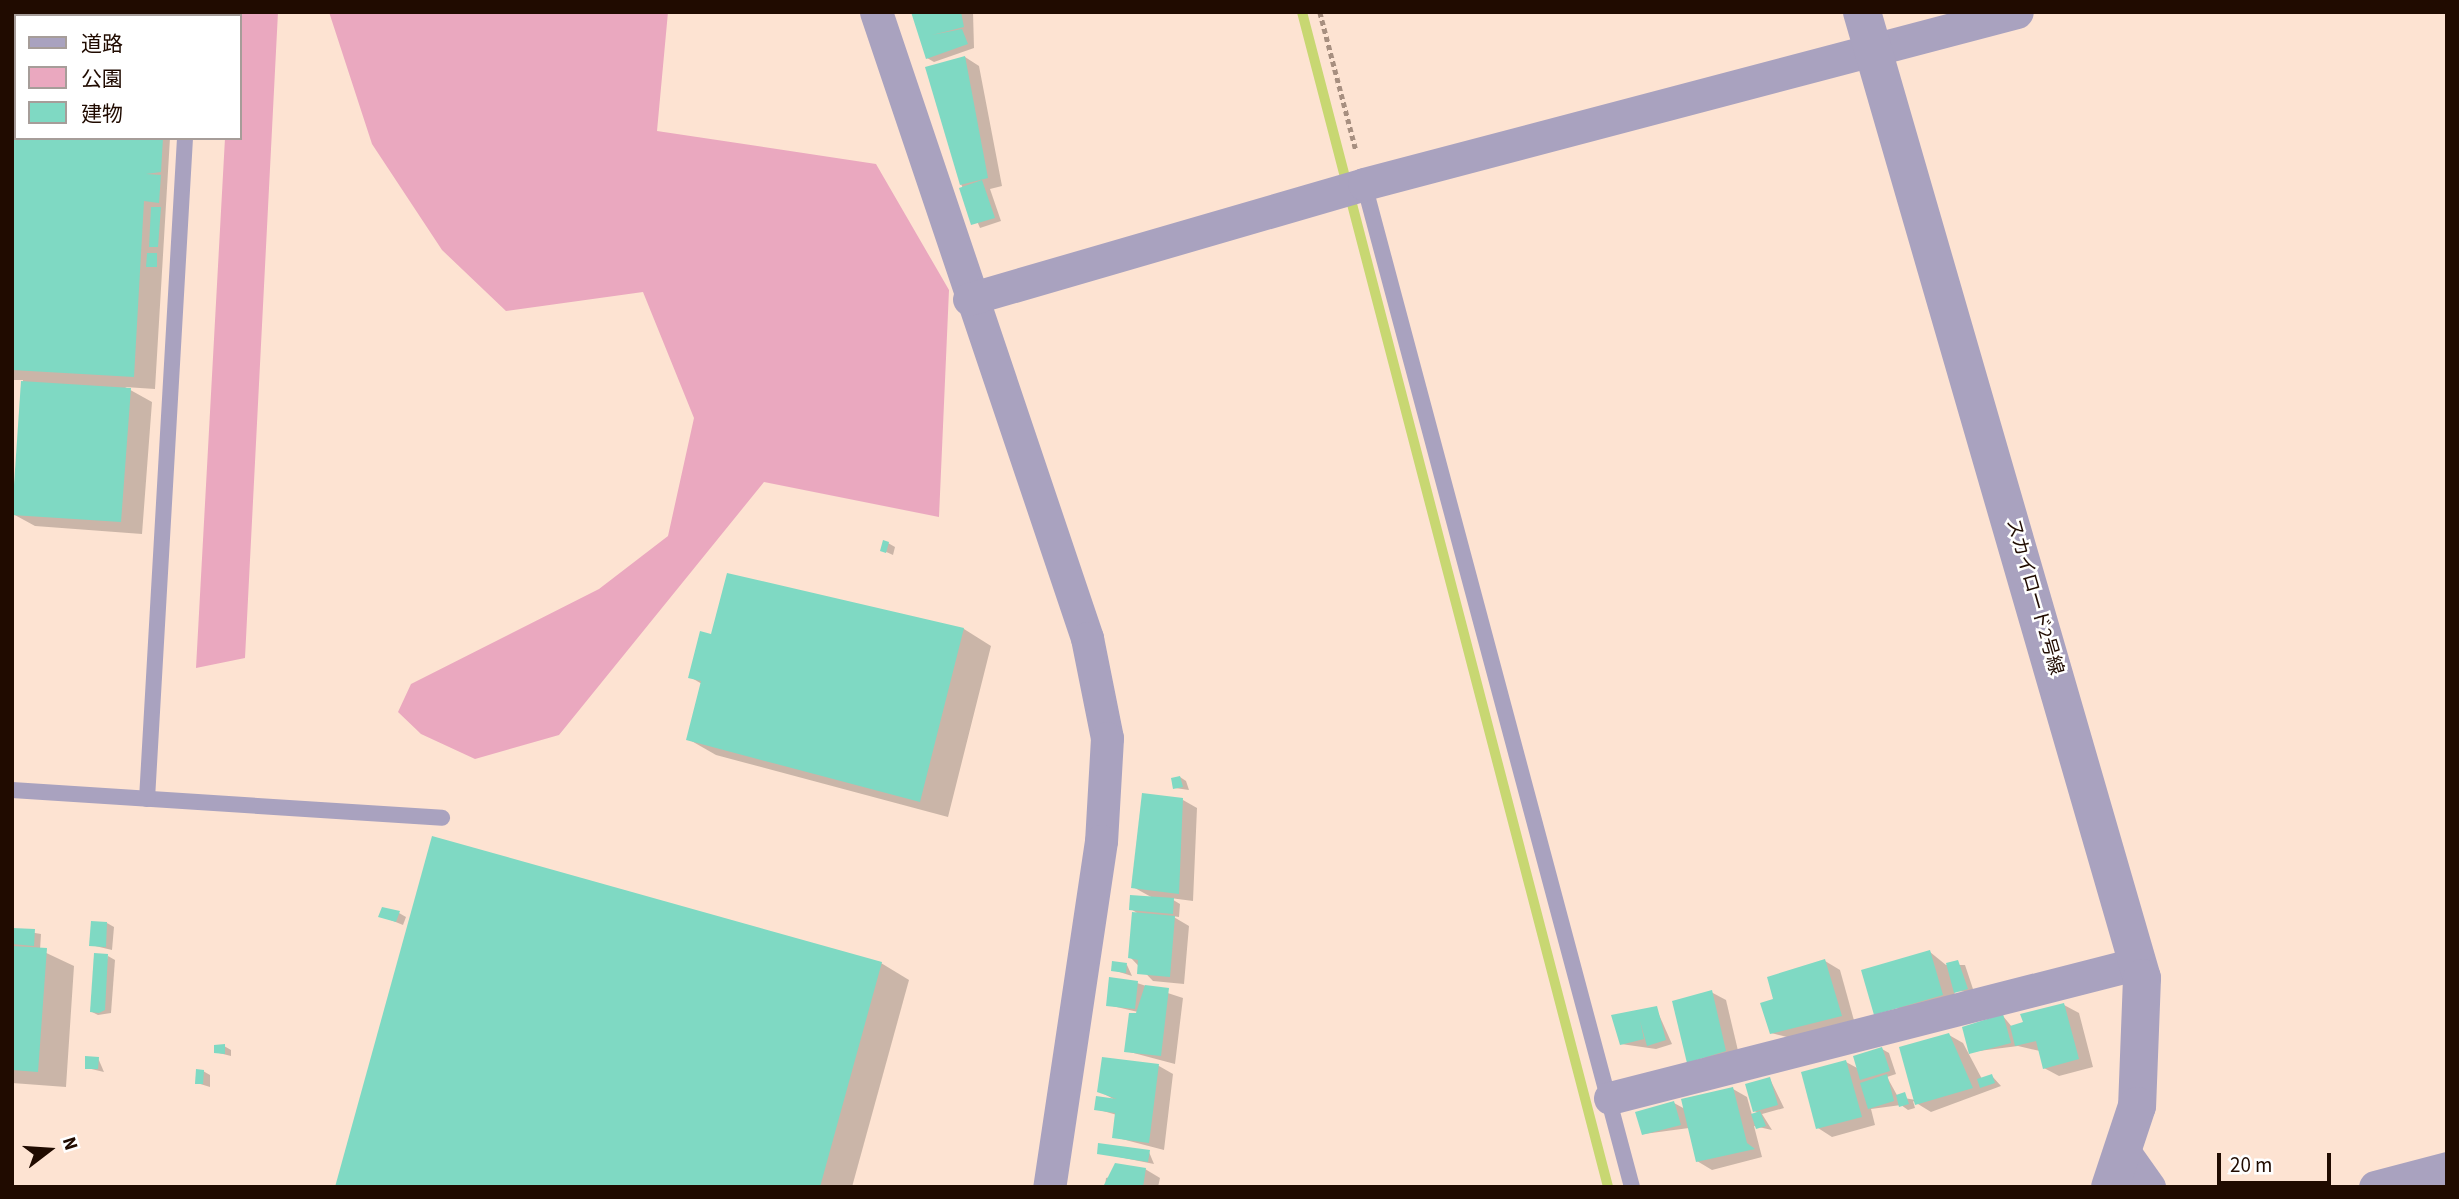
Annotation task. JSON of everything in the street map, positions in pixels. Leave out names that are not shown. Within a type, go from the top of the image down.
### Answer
[{"type":"street","points":[[876,12],[969,299],[1087,638],[1107,738],[1101,841],[1049,1187]]},
{"type":"street","name":"スカイロード2号線","points":[[1863,12],[2139,963],[2137,1106],[2117,1170]]},
{"type":"street","points":[[969,299],[1352,187],[2017,12]]},
{"type":"street","points":[[1610,1098],[2139,963]]},
{"type":"street","points":[[2375,1187],[2447,1168]]},
{"type":"street","points":[[2117,1170],[2149,1187]]},
{"type":"lane","points":[[147,799],[185,140]]},
{"type":"lane","points":[[1352,187],[1610,1098],[1632,1187]]},
{"type":"lane","points":[[12,790],[442,818]]},
{"type":"path","points":[[1320,12],[1352,187]]},
{"type":"green space","points":[[232,12],[278,12],[245,658],[196,668],[225,140],[242,140],[242,14]]},
{"type":"green space","points":[[329,12],[668,12],[657,131],[876,164],[949,290],[939,517],[764,482],[559,735],[475,759],[421,734],[398,712],[411,684],[599,589],[668,536],[694,418],[643,292],[506,311],[442,250],[372,144]]},
{"type":"building","points":[[12,12],[156,12],[14,14],[14,140],[163,140],[161,172],[146,174],[161,175],[159,203],[144,201],[134,377],[12,370]]},
{"type":"building","points":[[911,12],[961,12],[964,27],[932,35],[962,29],[968,44],[926,59]]},
{"type":"building","points":[[965,56],[988,178],[960,185],[925,67]]},
{"type":"building","points":[[982,180],[995,218],[971,225],[959,188]]},
{"type":"building","points":[[151,207],[161,207],[158,247],[149,247]]},
{"type":"building","points":[[147,253],[157,253],[157,267],[146,267]]},
{"type":"building","points":[[21,381],[131,388],[121,522],[12,515]]},
{"type":"building","points":[[883,540],[889,542],[886,553],[880,551]]},
{"type":"building","points":[[727,573],[964,628],[920,802],[686,740],[701,681],[688,678],[700,631],[711,634]]},
{"type":"building","points":[[1180,776],[1183,787],[1173,789],[1171,778]]},
{"type":"building","points":[[1142,793],[1183,798],[1179,894],[1131,888]]},
{"type":"building","points":[[432,836],[882,962],[820,1187],[335,1187]]},
{"type":"building","points":[[1130,895],[1174,898],[1173,914],[1129,910]]},
{"type":"building","points":[[382,907],[400,911],[396,922],[378,917]]},
{"type":"building","points":[[1132,912],[1175,916],[1170,977],[1137,974],[1138,960],[1128,958]]},
{"type":"building","points":[[91,921],[107,922],[106,947],[89,946]]},
{"type":"building","points":[[12,928],[35,929],[34,946],[12,944]]},
{"type":"building","points":[[12,946],[47,948],[38,1072],[12,1070]]},
{"type":"building","points":[[1930,950],[1943,995],[1874,1015],[1861,970]]},
{"type":"building","points":[[94,953],[108,954],[105,1010],[99,1013],[90,1012]]},
{"type":"building","points":[[1825,959],[1842,1016],[1770,1034],[1760,1003],[1773,999],[1767,977]]},
{"type":"building","points":[[1958,960],[1968,989],[1954,993],[1946,963]]},
{"type":"building","points":[[1112,961],[1127,963],[1126,973],[1111,971]]},
{"type":"building","points":[[1109,977],[1138,981],[1135,1009],[1106,1006]]},
{"type":"building","points":[[1145,985],[1169,988],[1161,1056],[1124,1052],[1129,1013],[1136,1013]]},
{"type":"building","points":[[1712,990],[1726,1051],[1687,1063],[1672,1001]]},
{"type":"building","points":[[2064,1003],[2079,1059],[2043,1069],[2036,1041],[2015,1046],[2010,1026],[2023,1022],[2020,1014]]},
{"type":"building","points":[[1657,1006],[1666,1040],[1647,1046],[1640,1021],[1644,1039],[1620,1045],[1611,1015]]},
{"type":"building","points":[[2003,1014],[2011,1043],[1969,1054],[1962,1027]]},
{"type":"building","points":[[1949,1033],[1973,1088],[1915,1105],[1899,1047]]},
{"type":"building","points":[[225,1044],[225,1054],[214,1053],[214,1045]]},
{"type":"building","points":[[1882,1047],[1890,1071],[1860,1080],[1853,1056]]},
{"type":"building","points":[[85,1056],[99,1057],[98,1069],[85,1069]]},
{"type":"building","points":[[1102,1057],[1159,1064],[1149,1143],[1112,1138],[1115,1113],[1094,1110],[1096,1096],[1117,1099],[1097,1092]]},
{"type":"building","points":[[1846,1060],[1862,1117],[1816,1129],[1801,1072]]},
{"type":"building","points":[[196,1069],[204,1070],[203,1084],[195,1084]]},
{"type":"building","points":[[1887,1074],[1894,1101],[1868,1109],[1860,1083]]},
{"type":"building","points":[[1992,1074],[1995,1083],[1980,1088],[1977,1079]]},
{"type":"building","points":[[1770,1077],[1778,1105],[1753,1112],[1745,1084]]},
{"type":"building","points":[[1733,1087],[1747,1143],[1755,1149],[1696,1162],[1681,1099]]},
{"type":"building","points":[[1905,1092],[1909,1104],[1899,1107],[1896,1095]]},
{"type":"building","points":[[1674,1101],[1681,1125],[1642,1135],[1635,1112]]},
{"type":"building","points":[[1760,1111],[1766,1126],[1756,1129],[1751,1114]]},
{"type":"building","points":[[1098,1143],[1150,1150],[1148,1162],[1097,1154]]},
{"type":"building","points":[[1115,1163],[1146,1168],[1143,1187],[1103,1187]]},
{"type":"waterway","points":[[1302,12],[1608,1187]]}]
